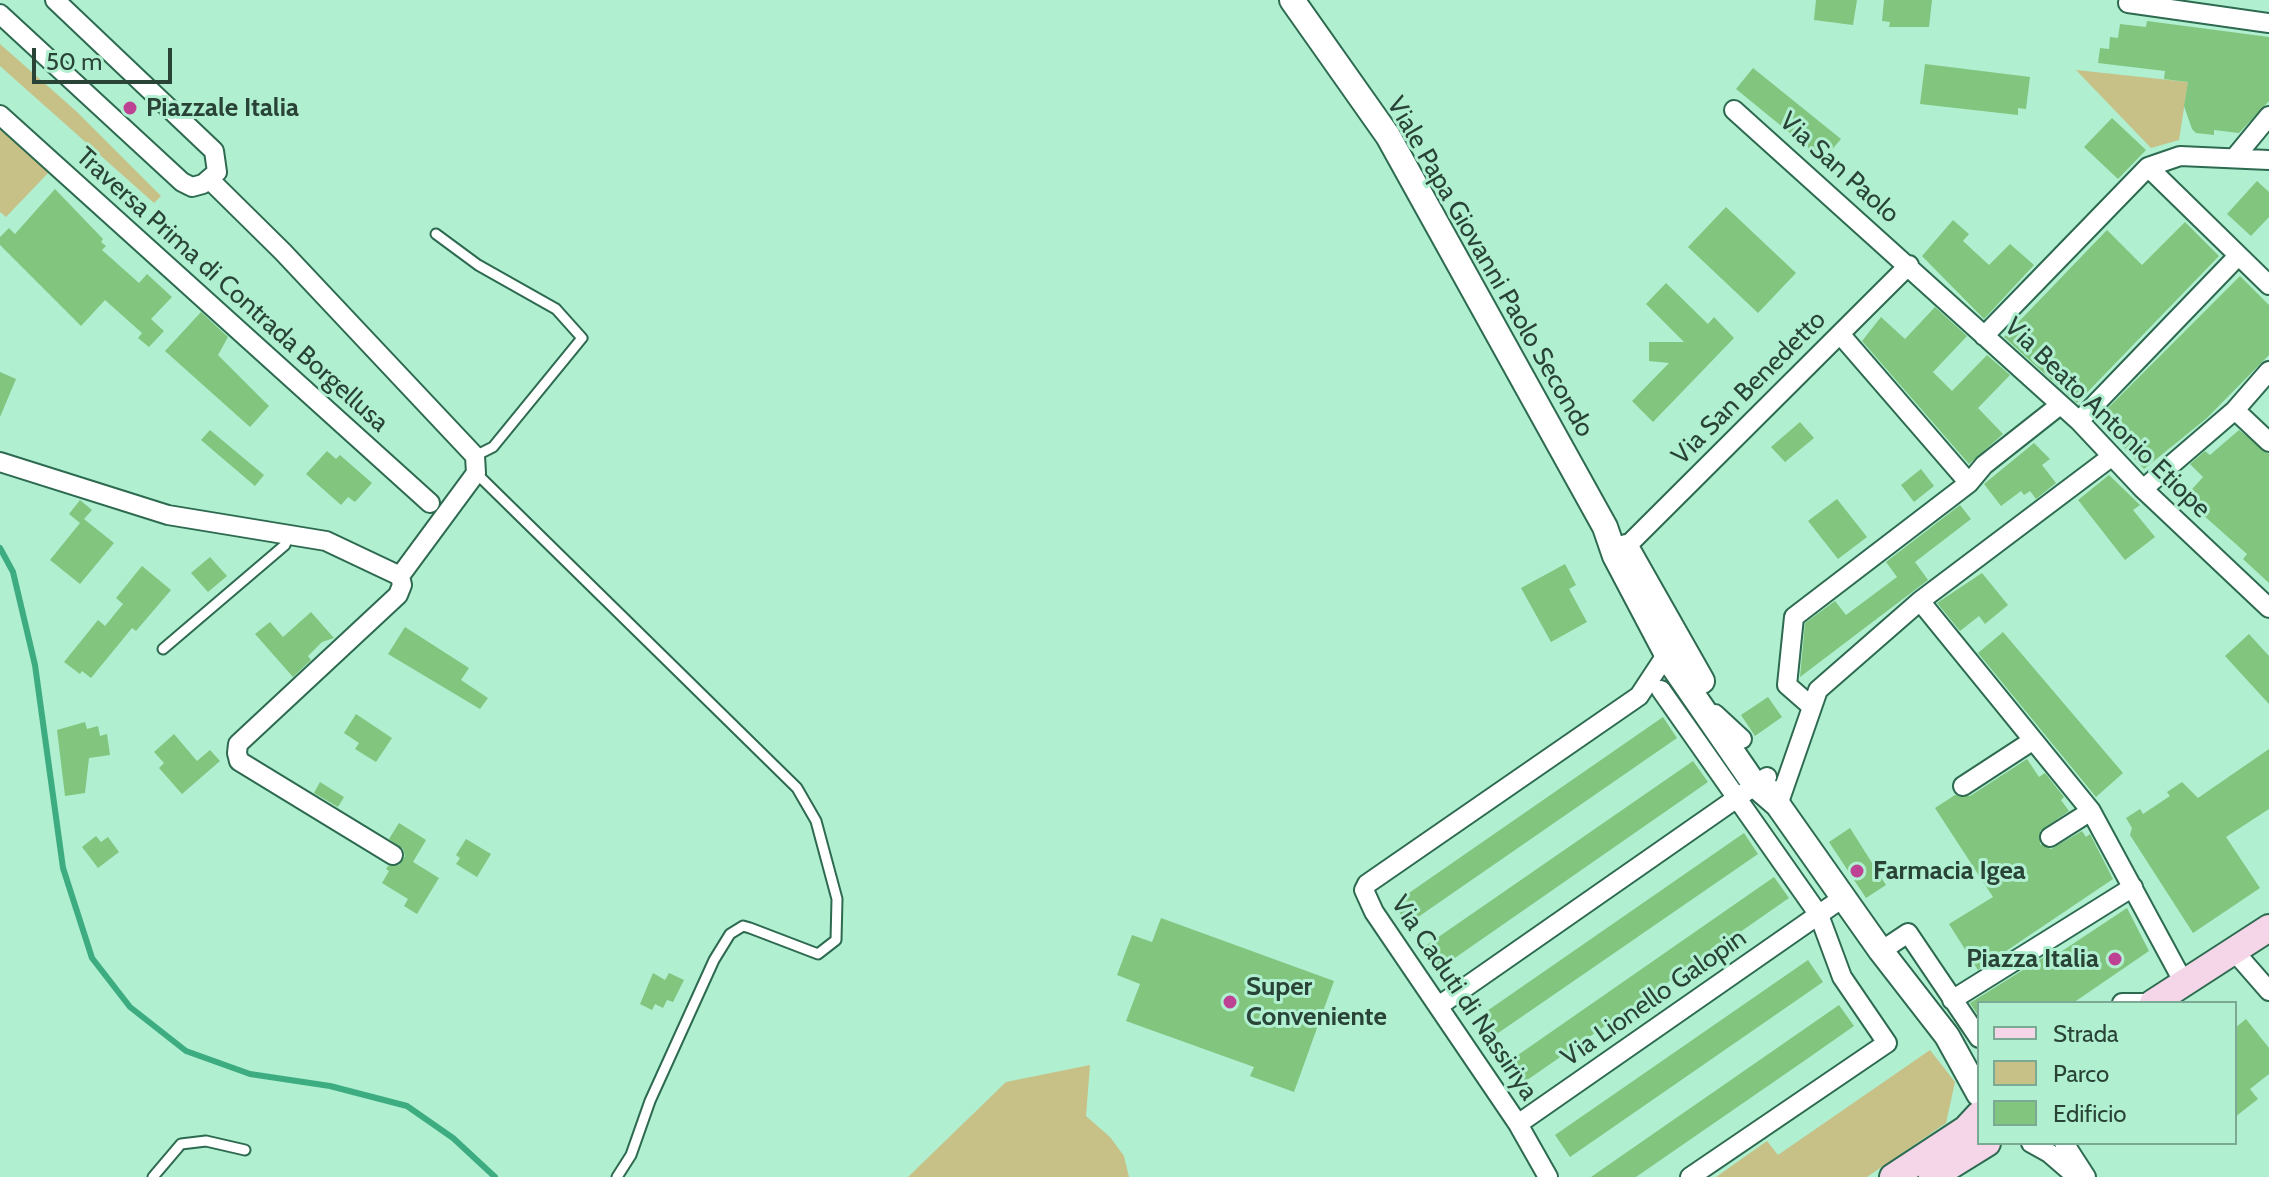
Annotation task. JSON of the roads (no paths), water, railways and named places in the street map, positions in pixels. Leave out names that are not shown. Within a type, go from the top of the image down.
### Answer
[{"type":"main road","points":[[2155,1001],[2269,928]]},
{"type":"main road","points":[[1893,1177],[1966,1129],[1977,1117]]},
{"type":"main road","points":[[1932,1177],[1984,1145]]},
{"type":"street","points":[[0,14],[182,182],[192,187],[217,172],[214,151],[55,0]]},
{"type":"street","name":"Viale Papa Giovanni Paolo Secondo","points":[[1292,0],[1388,136],[1621,552]]},
{"type":"street","points":[[2128,3],[2269,23]]},
{"type":"street","name":"Via San Paolo","points":[[1734,110],[1909,265]]},
{"type":"street","name":"Traversa Prima di Contrada Borgellusa","points":[[0,115],[430,503]]},
{"type":"street","points":[[2236,156],[2269,116]]},
{"type":"street","points":[[1984,336],[2148,167],[2180,156],[2236,156],[2269,160]]},
{"type":"street","points":[[2148,167],[2269,285]]},
{"type":"street","points":[[209,179],[283,252],[475,465],[400,576],[402,585],[398,595],[238,744],[239,761],[393,855]]},
{"type":"street","points":[[2079,421],[2238,256]]},
{"type":"street","name":"Via San Benedetto","points":[[1621,552],[1909,265]]},
{"type":"street","name":"Via Beato Antonio Etiope","points":[[1909,265],[2079,421],[2143,489],[2269,608]]},
{"type":"street","points":[[1840,334],[1969,483]]},
{"type":"street","points":[[2143,489],[2235,410],[2269,371]]},
{"type":"street","points":[[1811,706],[1787,685],[1794,617],[1969,483],[1984,465],[2060,405]]},
{"type":"street","points":[[2235,410],[2269,442]]},
{"type":"street","points":[[1778,805],[1818,690],[1920,601],[2111,457]]},
{"type":"street","points":[[0,462],[168,515],[326,541],[400,576]]},
{"type":"street","points":[[1621,552],[1656,599],[1693,668],[1742,739],[1753,787],[1778,805],[1881,951],[1947,1036],[1977,1067]]},
{"type":"street","points":[[1621,552],[1672,675],[1753,787],[1819,915],[1842,977],[1887,1043],[1690,1177]]},
{"type":"street","points":[[1656,599],[1659,626],[1672,675]]},
{"type":"street","points":[[1920,601],[2091,811],[2184,983]]},
{"type":"street","points":[[1672,675],[1692,679],[1719,720],[1742,739]]},
{"type":"street","name":"Via Caduti di Nassiriya","points":[[1548,1177],[1518,1124],[1364,895],[1367,884],[1672,675]]},
{"type":"street","points":[[1963,786],[2032,741]]},
{"type":"street","points":[[1440,1005],[1753,787]]},
{"type":"street","points":[[2050,837],[2091,811]]},
{"type":"street","points":[[1952,1000],[2133,887]]},
{"type":"street","name":"Via Lionello Galopin","points":[[1518,1124],[1844,897]]},
{"type":"street","points":[[1881,951],[1908,933],[1977,1035]]},
{"type":"street","points":[[2234,951],[2269,991]]},
{"type":"street","points":[[1947,1036],[1977,1090]]},
{"type":"street","points":[[2035,1145],[2077,1177]]},
{"type":"street","points":[[2065,1145],[2086,1177]]},
{"type":"lane","points":[[436,234],[478,265],[556,309],[582,338],[475,465],[797,788],[816,821],[837,899],[836,940],[818,954],[743,926],[730,934],[714,960],[650,1101],[631,1155],[617,1177]]},
{"type":"lane","points":[[163,649],[285,545],[288,536]]},
{"type":"lane","points":[[153,1177],[181,1144],[206,1141],[245,1150]]},
{"type":"waterway","points":[[0,548],[13,572],[35,665],[63,868],[92,958],[130,1007],[186,1051],[250,1074],[330,1086],[407,1106],[453,1138],[495,1177]]},
{"type":"place","name":"Piazzale Italia","points":[[130,108]]},
{"type":"place","name":"Farmacia Igea","points":[[1857,871]]},
{"type":"place","name":"Piazza Italia","points":[[2115,959]]},
{"type":"place","name":"Super Conveniente","points":[[1230,1002]]}]
